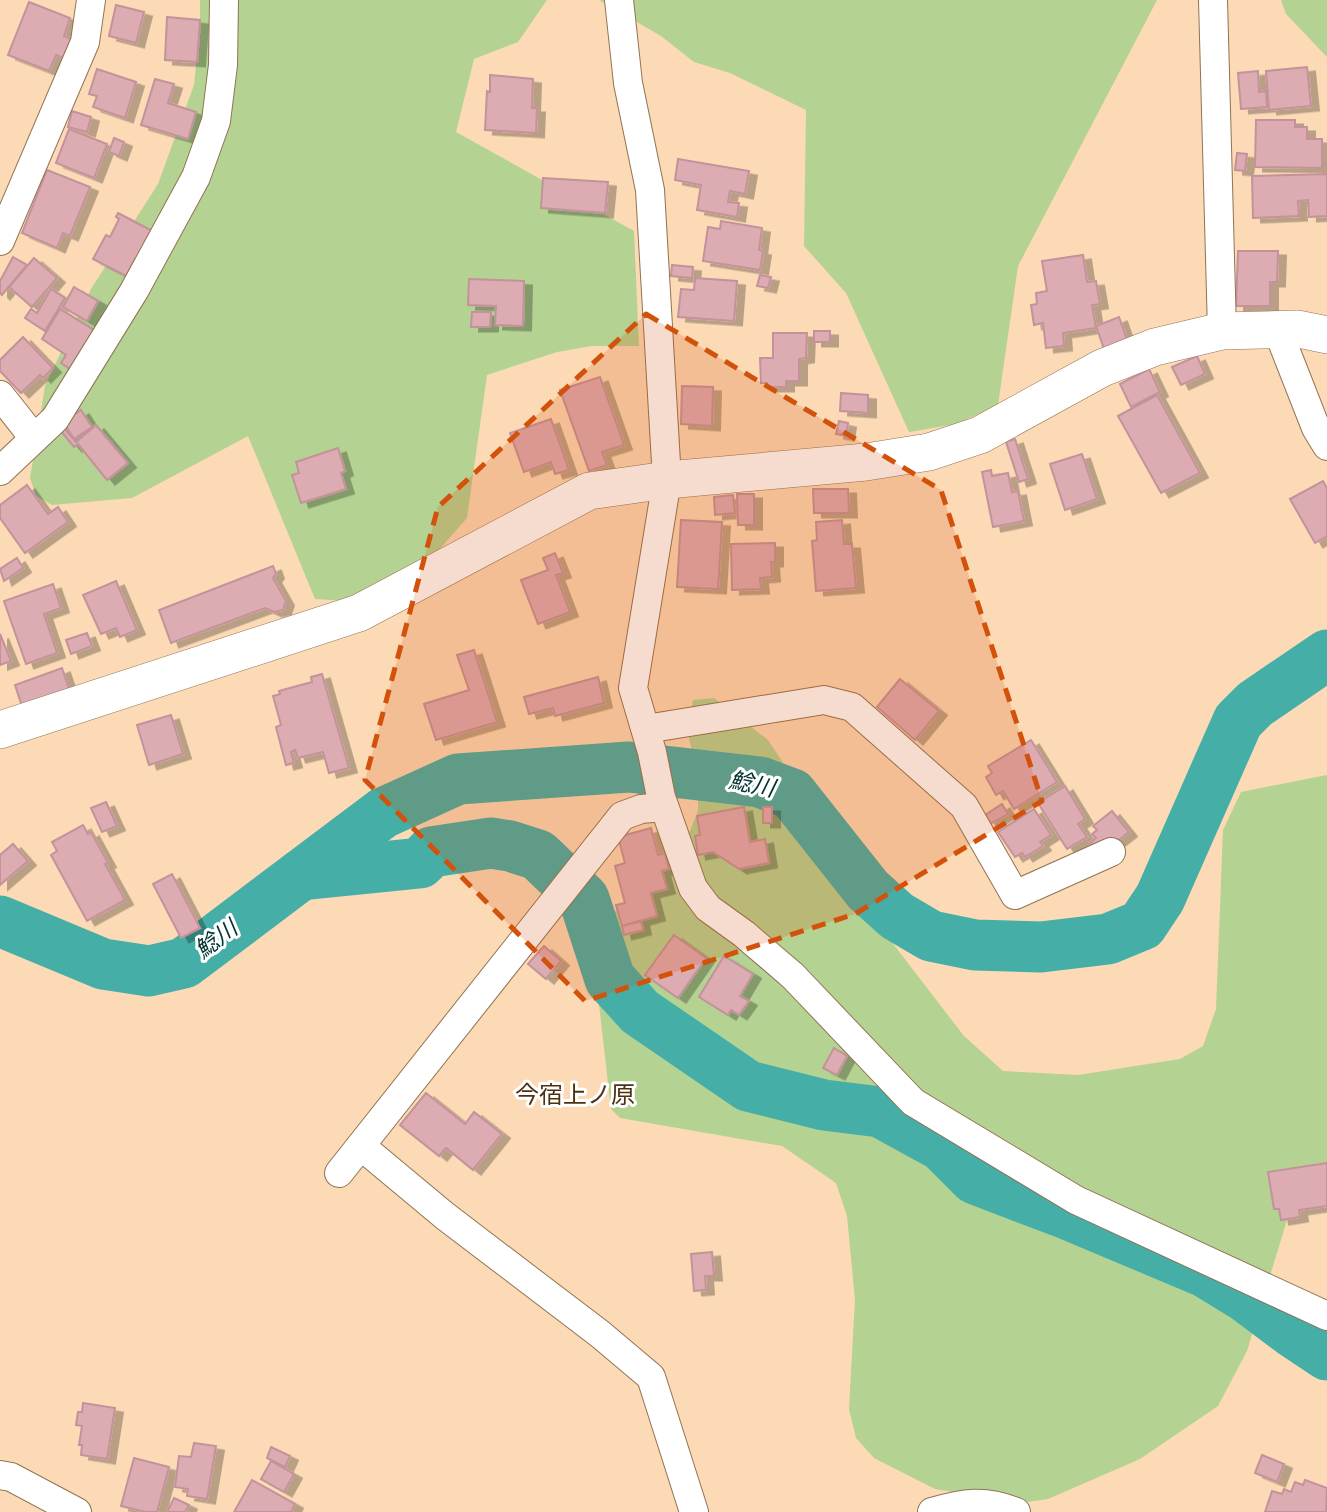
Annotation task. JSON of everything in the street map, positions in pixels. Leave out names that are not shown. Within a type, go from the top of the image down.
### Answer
[{"type":"street","points":[[0,242],[85,42],[91,0]]},
{"type":"street","points":[[0,471],[55,419],[134,291],[196,177],[216,121],[223,65],[224,0]]},
{"type":"street","points":[[619,0],[628,83],[650,190],[667,481],[633,688],[649,740],[662,802],[692,888],[708,908],[744,933],[793,976],[913,1102],[1076,1200],[1327,1315]]},
{"type":"street","points":[[1213,0],[1222,331]]},
{"type":"street","points":[[0,730],[359,613],[589,491],[866,462],[929,452],[980,435],[1102,368],[1155,347],[1222,331],[1298,329],[1327,335]]},
{"type":"street","points":[[1278,331],[1316,428],[1327,446]]},
{"type":"street","points":[[0,395],[34,438]]},
{"type":"street","points":[[649,740],[824,700],[852,708],[964,806],[1015,895],[1111,852]]},
{"type":"street","points":[[340,1173],[622,816],[662,802]]},
{"type":"street","points":[[361,1146],[445,1216],[600,1334],[651,1377],[694,1512]]},
{"type":"street","points":[[0,1475],[11,1477],[77,1512]]},
{"type":"street","points":[[932,1512],[965,1503],[1003,1507],[1016,1512]]},
{"type":"highlighted area","points":[[646,314],[941,490],[1042,801],[855,914],[585,1001],[365,780],[438,507]]},
{"type":"green space","points":[[200,0],[547,0],[518,42],[474,59],[456,132],[634,231],[639,346],[592,346],[557,352],[487,375],[467,518],[438,551],[347,601],[315,599],[248,436],[132,498],[52,505],[36,496],[30,478],[45,386],[91,289],[158,184],[194,85]]},
{"type":"green space","points":[[599,0],[1157,0],[1018,266],[998,405],[956,424],[909,432],[846,293],[804,246],[806,110],[730,73],[694,62],[661,36]]},
{"type":"green space","points":[[1281,0],[1327,0],[1327,57],[1286,14]]},
{"type":"green space","points":[[714,698],[768,740],[833,838],[844,880],[964,1036],[1003,1071],[1078,1075],[1180,1059],[1203,1046],[1216,1009],[1223,830],[1241,792],[1327,775],[1327,1188],[1291,1207],[1247,1351],[1218,1406],[1140,1459],[1048,1499],[1020,1503],[935,1489],[874,1458],[856,1438],[849,1409],[855,1300],[847,1216],[836,1183],[782,1146],[620,1118],[611,1109],[593,952],[611,915],[683,848],[698,811],[698,775],[687,730],[693,700]]},
{"type":"building","points":[[29,2],[70,18],[64,36],[71,39],[63,58],[56,55],[49,71],[8,55]]},
{"type":"building","points":[[116,5],[144,12],[136,43],[109,36]]},
{"type":"building","points":[[167,17],[200,20],[197,62],[165,60]]},
{"type":"building","points":[[1307,67],[1311,106],[1269,110],[1266,71]]},
{"type":"building","points":[[97,69],[136,82],[125,118],[93,107],[97,96],[89,94]]},
{"type":"building","points":[[1258,71],[1259,92],[1266,91],[1267,107],[1241,109],[1238,73]]},
{"type":"building","points":[[490,75],[533,79],[532,108],[537,108],[536,133],[485,130]]},
{"type":"building","points":[[155,79],[174,84],[168,103],[196,112],[188,139],[141,125]]},
{"type":"building","points":[[72,111],[91,117],[87,132],[68,127]]},
{"type":"building","points":[[1256,120],[1295,120],[1295,127],[1307,127],[1307,139],[1322,139],[1322,168],[1255,167]]},
{"type":"building","points":[[69,129],[107,144],[94,178],[56,163]]},
{"type":"building","points":[[114,138],[124,142],[119,156],[109,152]]},
{"type":"building","points":[[1237,153],[1247,154],[1245,171],[1235,170]]},
{"type":"building","points":[[678,159],[749,171],[745,194],[730,191],[728,202],[739,203],[737,217],[697,210],[701,185],[675,180]]},
{"type":"building","points":[[47,170],[90,187],[70,236],[63,233],[57,248],[22,233]]},
{"type":"building","points":[[1327,174],[1327,216],[1309,217],[1308,200],[1298,201],[1299,216],[1253,218],[1252,176]]},
{"type":"building","points":[[543,178],[608,182],[605,213],[541,208]]},
{"type":"building","points":[[118,213],[156,233],[141,262],[135,259],[126,276],[93,259],[106,235],[110,237],[119,219],[116,217]]},
{"type":"building","points":[[721,221],[762,228],[760,270],[703,261],[708,227],[720,229]]},
{"type":"building","points":[[1238,251],[1278,251],[1277,282],[1270,282],[1270,306],[1236,306]]},
{"type":"building","points":[[1083,255],[1087,282],[1096,281],[1100,304],[1092,305],[1096,328],[1063,333],[1064,346],[1046,348],[1043,323],[1034,325],[1031,305],[1037,304],[1036,293],[1047,291],[1042,261]]},
{"type":"building","points":[[13,257],[27,265],[2,295],[0,281]]},
{"type":"building","points":[[34,258],[57,278],[32,307],[9,287]]},
{"type":"building","points":[[672,265],[693,267],[692,278],[671,276]]},
{"type":"building","points":[[760,275],[771,277],[768,288],[757,286]]},
{"type":"building","points":[[695,278],[737,281],[734,321],[678,317],[681,289],[694,290]]},
{"type":"building","points":[[469,279],[524,281],[523,326],[495,325],[496,306],[468,305]]},
{"type":"building","points":[[74,287],[98,301],[87,321],[63,307]]},
{"type":"building","points":[[51,289],[65,298],[45,331],[25,318],[31,309],[37,313]]},
{"type":"building","points":[[60,309],[97,332],[73,371],[61,363],[66,355],[42,339]]},
{"type":"building","points":[[472,312],[491,312],[490,327],[471,327]]},
{"type":"building","points":[[1119,317],[1127,340],[1104,349],[1096,326]]},
{"type":"building","points":[[814,331],[830,331],[830,342],[814,342]]},
{"type":"building","points":[[773,333],[807,333],[806,358],[799,359],[799,381],[786,381],[786,387],[767,387],[767,383],[761,383],[760,358],[773,358]]},
{"type":"building","points":[[23,337],[53,368],[43,378],[40,375],[21,393],[0,371],[0,360]]},
{"type":"building","points":[[1197,356],[1205,374],[1181,385],[1172,367]]},
{"type":"building","points":[[1149,369],[1160,392],[1131,407],[1120,384]]},
{"type":"building","points":[[600,377],[624,445],[602,452],[607,465],[589,471],[560,390]]},
{"type":"building","points":[[682,386],[713,387],[712,426],[681,424]]},
{"type":"building","points":[[841,393],[868,395],[868,413],[840,411]]},
{"type":"building","points":[[1157,395],[1200,473],[1161,493],[1118,416]]},
{"type":"building","points":[[81,410],[92,427],[74,439],[63,422]]},
{"type":"building","points":[[551,419],[569,470],[555,474],[551,462],[524,472],[510,433]]},
{"type":"building","points":[[839,421],[848,423],[846,436],[836,434]]},
{"type":"building","points":[[96,425],[128,463],[107,480],[78,444],[74,447],[61,431],[64,428],[76,442]]},
{"type":"building","points":[[1015,439],[1028,479],[1019,482],[1006,442]]},
{"type":"building","points":[[338,448],[345,471],[341,473],[346,489],[301,503],[292,475],[299,473],[296,462]]},
{"type":"building","points":[[1082,454],[1097,499],[1065,510],[1050,464]]},
{"type":"building","points":[[991,470],[992,476],[1008,473],[1012,492],[1018,491],[1024,521],[993,527],[982,472]]},
{"type":"building","points":[[1323,481],[1327,488],[1327,536],[1315,543],[1290,499]]},
{"type":"building","points":[[27,485],[48,514],[58,507],[68,522],[25,553],[0,518],[0,505]]},
{"type":"building","points":[[813,489],[848,489],[849,513],[814,513]]},
{"type":"building","points":[[737,494],[754,494],[754,525],[738,525]]},
{"type":"building","points":[[733,495],[735,513],[715,515],[714,497]]},
{"type":"building","points":[[681,520],[722,522],[718,589],[677,587]]},
{"type":"building","points":[[842,520],[844,544],[852,544],[856,588],[816,591],[812,541],[817,540],[816,522]]},
{"type":"building","points":[[775,543],[775,562],[771,562],[772,577],[760,578],[761,589],[732,590],[731,544]]},
{"type":"building","points":[[555,553],[563,573],[556,575],[570,612],[538,624],[521,580],[548,570],[543,558]]},
{"type":"building","points":[[17,558],[23,568],[4,581],[0,569]]},
{"type":"building","points":[[273,566],[276,574],[273,578],[286,601],[283,610],[274,612],[265,608],[171,643],[159,610]]},
{"type":"building","points":[[116,581],[137,630],[120,637],[116,628],[101,634],[83,595]]},
{"type":"building","points":[[53,584],[61,608],[44,614],[57,653],[26,664],[4,601]]},
{"type":"building","points":[[87,633],[92,646],[71,654],[66,640]]},
{"type":"building","points":[[0,634],[11,661],[0,665]]},
{"type":"building","points":[[474,650],[497,722],[436,740],[424,704],[469,690],[457,655]]},
{"type":"building","points":[[62,668],[69,689],[22,706],[15,685]]},
{"type":"building","points":[[322,674],[349,768],[329,773],[323,752],[298,758],[295,750],[291,752],[294,763],[286,765],[276,727],[281,725],[273,696],[280,694],[279,691],[312,682],[311,677]]},
{"type":"building","points":[[598,677],[604,703],[555,716],[553,708],[529,714],[524,697]]},
{"type":"building","points":[[900,679],[939,711],[915,740],[877,707]]},
{"type":"building","points":[[171,715],[183,754],[149,765],[137,725]]},
{"type":"building","points":[[1031,740],[1057,782],[1014,809],[1003,791],[996,795],[986,777],[992,773],[988,766]]},
{"type":"building","points":[[1065,786],[1085,819],[1078,824],[1087,837],[1067,849],[1038,803]]},
{"type":"building","points":[[106,802],[117,826],[102,832],[91,808]]},
{"type":"building","points":[[1002,804],[1008,814],[990,824],[985,815]]},
{"type":"building","points":[[744,807],[750,842],[765,839],[769,863],[739,869],[713,852],[698,855],[695,836],[700,835],[697,816]]},
{"type":"building","points":[[763,807],[772,807],[772,823],[763,823]]},
{"type":"building","points":[[1034,809],[1051,835],[1040,842],[1043,846],[1025,857],[1022,853],[1015,857],[998,832]]},
{"type":"building","points":[[1112,811],[1129,832],[1098,853],[1090,843],[1096,838],[1092,834],[1097,830],[1093,826]]},
{"type":"building","points":[[83,825],[88,834],[91,832],[125,900],[87,921],[51,855],[57,851],[52,842]]},
{"type":"building","points":[[651,828],[658,855],[665,853],[669,869],[662,871],[667,889],[651,893],[657,916],[622,926],[616,905],[625,903],[615,866],[625,863],[618,837]]},
{"type":"building","points":[[13,844],[28,861],[0,885],[0,855]]},
{"type":"building","points":[[172,874],[200,928],[181,938],[153,884]]},
{"type":"building","points":[[641,921],[643,930],[624,935],[622,926]]},
{"type":"building","points":[[674,935],[706,958],[678,998],[645,975]]},
{"type":"building","points":[[544,946],[561,961],[546,979],[528,964]]},
{"type":"building","points":[[724,956],[753,974],[740,996],[749,1001],[739,1015],[731,1010],[728,1015],[699,997]]},
{"type":"building","points":[[834,1048],[847,1056],[837,1075],[823,1068]]},
{"type":"building","points":[[426,1093],[465,1124],[474,1112],[502,1134],[473,1170],[446,1148],[439,1156],[400,1125]]},
{"type":"building","points":[[1327,1163],[1327,1206],[1299,1210],[1300,1217],[1281,1220],[1279,1209],[1274,1209],[1268,1172]]},
{"type":"building","points":[[712,1252],[714,1276],[705,1276],[706,1290],[694,1291],[691,1254]]},
{"type":"building","points":[[83,1403],[115,1408],[107,1459],[81,1455],[82,1445],[79,1445],[82,1426],[76,1425]]},
{"type":"building","points":[[194,1443],[216,1446],[207,1499],[187,1496],[188,1489],[175,1487],[179,1456],[191,1457]]},
{"type":"building","points":[[271,1447],[290,1456],[285,1467],[267,1458]]},
{"type":"building","points":[[1262,1455],[1284,1464],[1277,1482],[1255,1473]]},
{"type":"building","points":[[134,1458],[169,1467],[157,1512],[121,1506]]},
{"type":"building","points":[[271,1461],[294,1474],[284,1492],[261,1479]]},
{"type":"building","points":[[252,1480],[295,1504],[291,1512],[234,1512]]},
{"type":"building","points":[[1305,1480],[1327,1488],[1326,1512],[1265,1512],[1272,1491],[1282,1494],[1284,1489],[1291,1492],[1295,1482],[1303,1485]]},
{"type":"building","points":[[174,1498],[189,1505],[185,1512],[167,1512]]},
{"type":"waterway","name":"鯰川","points":[[0,921],[103,964],[149,971],[184,963],[383,813],[458,779],[629,767],[760,782],[792,794],[868,890],[897,916],[931,936],[975,945],[1041,947],[1108,939],[1142,925],[1160,898],[1238,721],[1255,704],[1327,655]]},
{"type":"waterway","points":[[301,875],[420,863],[431,852],[491,843],[538,855],[584,899],[610,979],[640,1012],[748,1086],[824,1105],[880,1112],[942,1146],[975,1179],[1205,1272],[1246,1297],[1327,1355]]},
{"type":"district","name":"今宿上ノ原","points":[[575,1094]]}]
